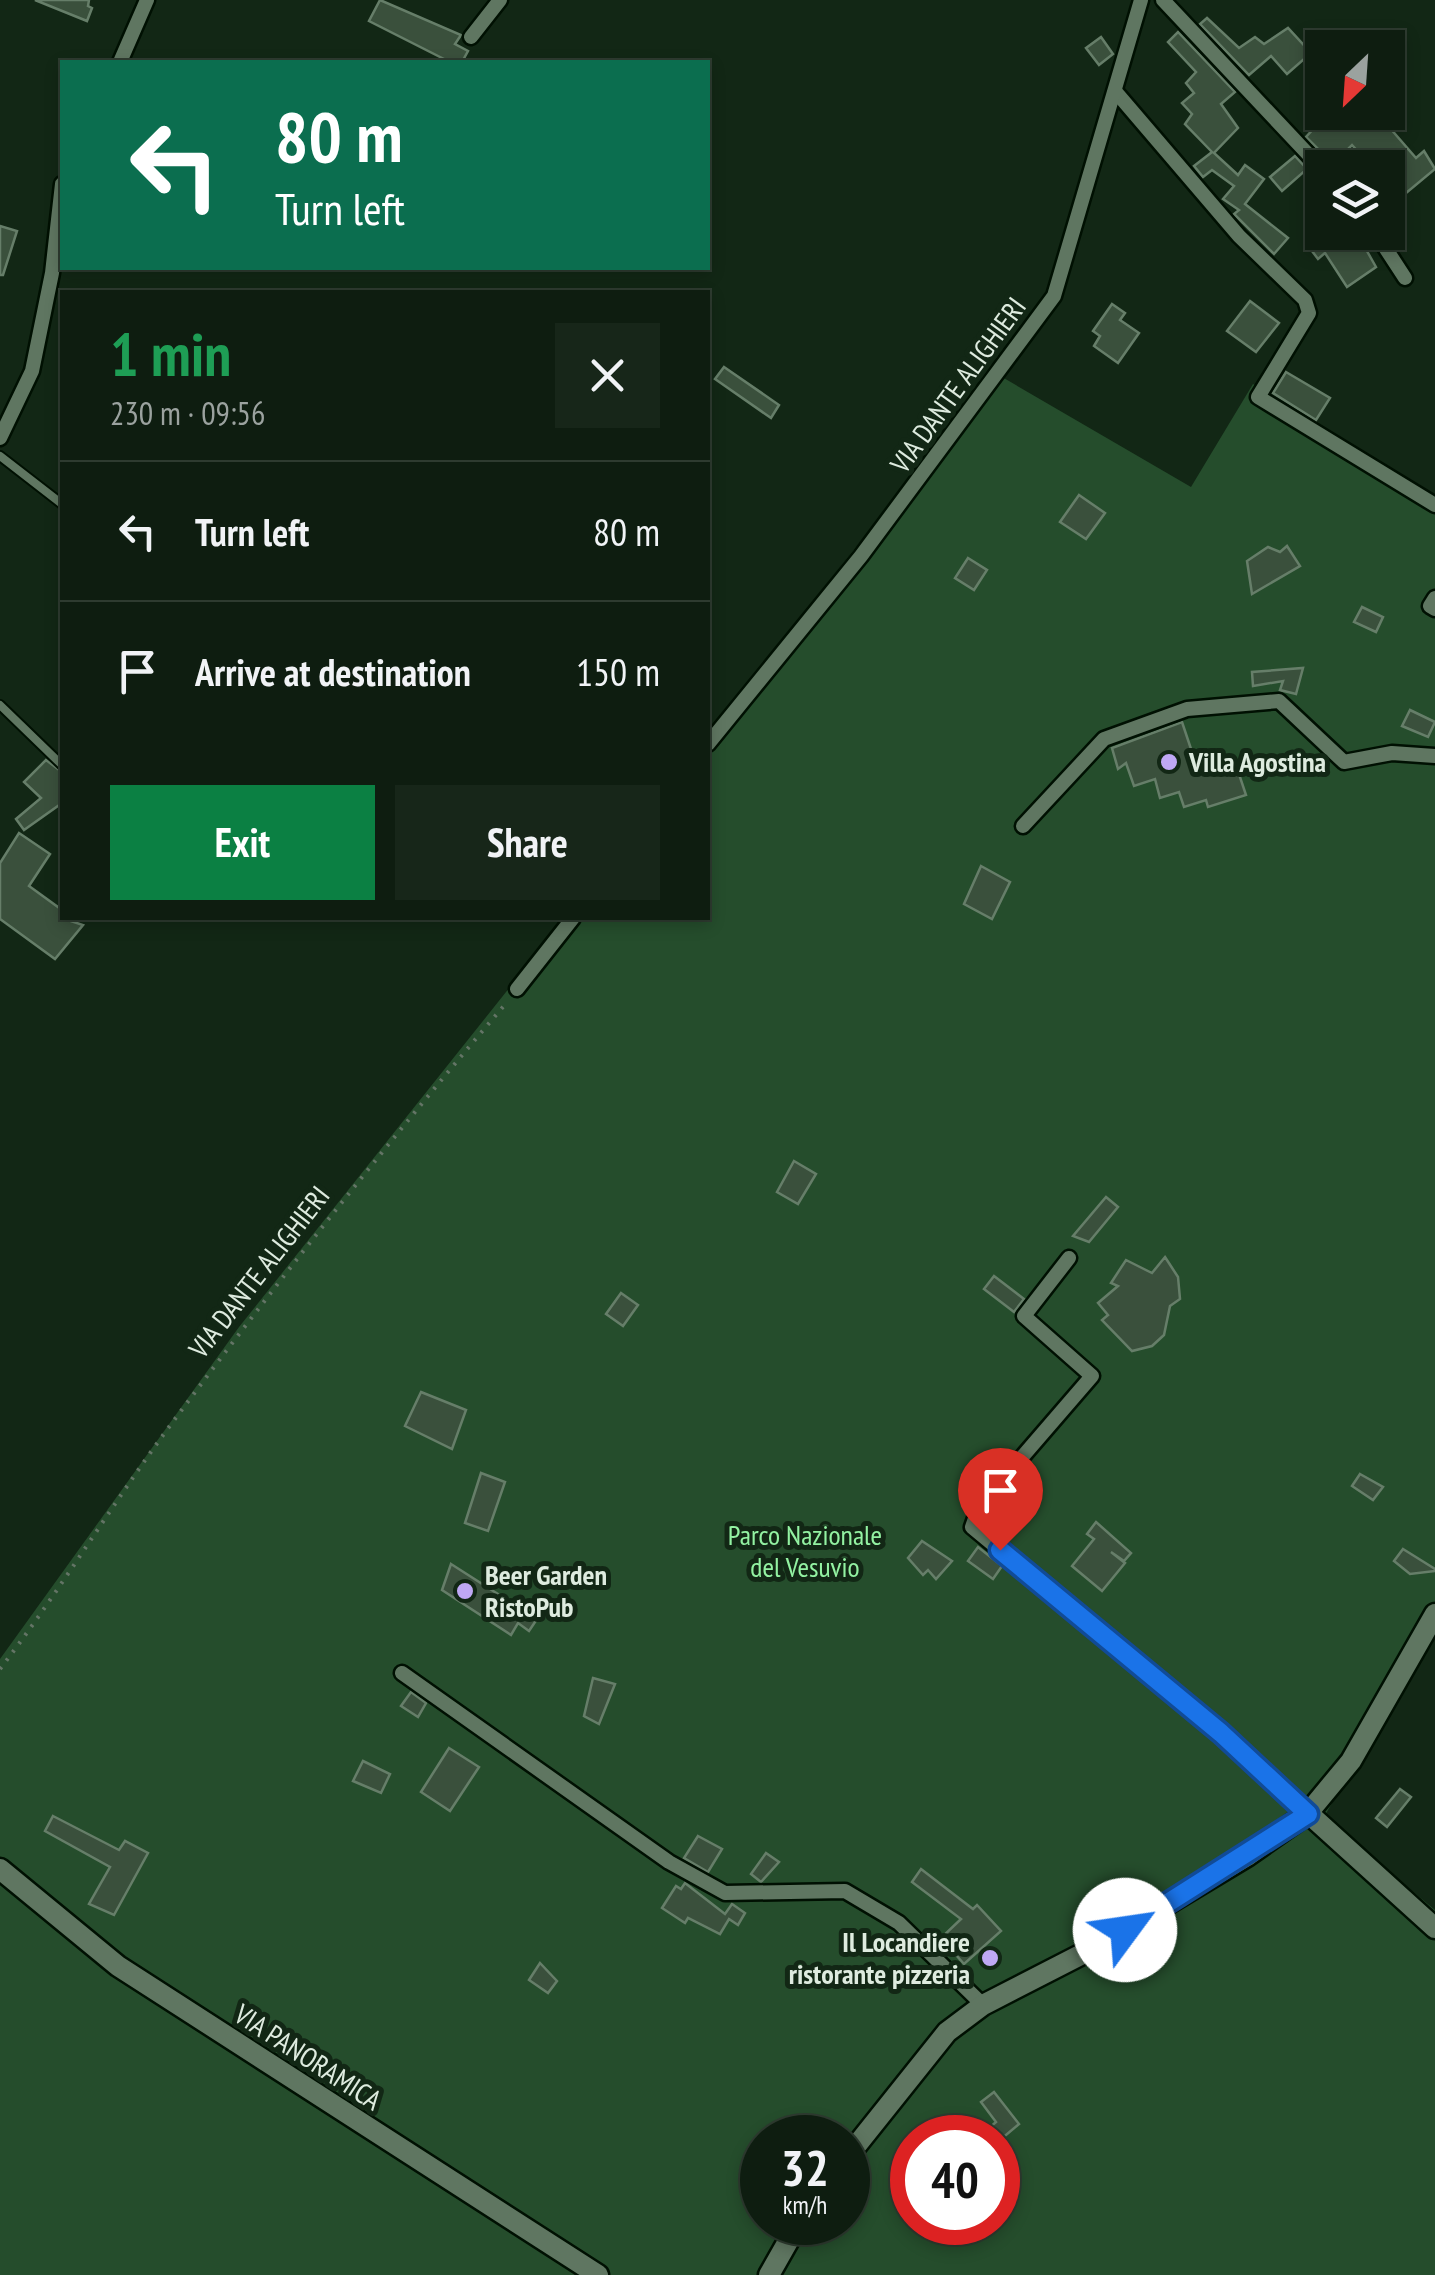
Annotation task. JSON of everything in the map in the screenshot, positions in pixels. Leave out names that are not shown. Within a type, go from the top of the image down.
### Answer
[{"type":"street","points":[[121,60],[146,0]]},
{"type":"street","points":[[472,38],[500,0]]},
{"type":"street","name":"VIA DANTE ALIGHIERI","points":[[710,742],[861,556],[1054,296],[1140,0]]},
{"type":"street","points":[[1163,0],[1305,151]]},
{"type":"street","points":[[1115,91],[1240,236],[1305,300],[1309,313],[1258,397],[1435,505]]},
{"type":"street","points":[[0,438],[32,372],[52,273],[60,202]]},
{"type":"street","points":[[1387,250],[1405,278]]},
{"type":"street","points":[[1435,598],[1430,606],[1435,609]]},
{"type":"street","points":[[1023,826],[1104,739],[1187,709],[1279,701],[1344,762],[1392,753],[1435,756]]},
{"type":"street","points":[[518,990],[571,920]]},
{"type":"street","points":[[1069,1258],[1024,1316],[1092,1376],[979,1508],[972,1527],[1221,1733],[1435,1928]]},
{"type":"street","points":[[870,2128],[947,2032],[983,2004],[1094,1948],[1308,1814],[1351,1761],[1435,1614]]},
{"type":"street","points":[[402,1672],[668,1862],[725,1893],[846,1891],[899,1923],[983,2004]]},
{"type":"street","name":"VIA PANORAMICA","points":[[0,1869],[118,1966],[598,2275]]},
{"type":"street","points":[[769,2275],[786,2245]]},
{"type":"lane","points":[[0,456],[60,502]]},
{"type":"lane","points":[[0,705],[60,763]]},
{"type":"path","name":"VIA DANTE ALIGHIERI","points":[[0,1669],[54,1599],[76,1558],[170,1426],[420,1104],[518,990]]},
{"type":"green space","name":"Parco Nazionale del Vesuvio","points":[[990,370],[1191,487],[1253,384],[1435,495],[1435,1624],[1324,1817],[1435,1910],[1435,2275],[0,2275],[0,1659],[239,1327],[563,920],[710,920],[710,730],[926,459]]},
{"type":"building","points":[[35,0],[89,0],[88,6],[92,8],[87,21]]},
{"type":"building","points":[[380,0],[461,35],[455,44],[468,51],[463,60],[446,60],[369,21]]},
{"type":"building","points":[[1207,18],[1239,48],[1255,37],[1264,44],[1288,28],[1305,46],[1305,58],[1287,74],[1271,56],[1249,75],[1200,24]]},
{"type":"building","points":[[1178,32],[1235,92],[1221,104],[1238,128],[1214,153],[1238,175],[1245,165],[1264,179],[1245,204],[1288,238],[1274,254],[1234,214],[1239,210],[1223,199],[1234,186],[1212,170],[1203,177],[1194,166],[1212,152],[1185,124],[1192,114],[1182,103],[1194,93],[1186,83],[1196,72],[1168,42]]},
{"type":"building","points":[[1101,37],[1113,54],[1099,65],[1086,48]]},
{"type":"building","points":[[1312,130],[1392,130],[1416,158],[1424,151],[1435,169],[1405,194],[1405,150],[1357,150],[1352,145],[1347,150],[1319,150],[1306,137]]},
{"type":"building","points":[[1295,156],[1305,167],[1282,191],[1270,177]]},
{"type":"building","points":[[0,226],[17,231],[3,275],[0,275]]},
{"type":"building","points":[[1311,250],[1366,250],[1376,267],[1347,287],[1325,253],[1318,259]]},
{"type":"building","points":[[1250,301],[1279,323],[1256,352],[1227,331]]},
{"type":"building","points":[[1112,304],[1125,313],[1120,320],[1139,333],[1118,363],[1094,346],[1100,336],[1093,331]]},
{"type":"building","points":[[724,367],[779,405],[771,418],[715,379]]},
{"type":"building","points":[[1286,372],[1330,398],[1316,420],[1273,393]]},
{"type":"building","points":[[1079,495],[1105,513],[1086,539],[1060,522]]},
{"type":"building","points":[[1287,546],[1300,566],[1252,594],[1247,561],[1268,547],[1280,552]]},
{"type":"building","points":[[968,558],[987,570],[974,590],[955,578]]},
{"type":"building","points":[[1362,607],[1383,617],[1376,632],[1354,622]]},
{"type":"building","points":[[1303,668],[1296,694],[1280,690],[1283,681],[1253,686],[1252,672]]},
{"type":"building","points":[[1410,710],[1435,722],[1428,737],[1402,726]]},
{"type":"building","name":"Villa Agostina","points":[[1182,722],[1193,755],[1208,751],[1214,772],[1236,765],[1246,795],[1208,807],[1206,800],[1184,807],[1179,792],[1160,798],[1155,779],[1134,786],[1126,763],[1118,769],[1112,748]]},
{"type":"building","points":[[46,760],[60,770],[60,804],[24,830],[16,819],[41,798],[24,782]]},
{"type":"building","points":[[19,833],[50,854],[29,886],[60,909],[60,920],[83,925],[55,959],[0,919],[0,863]]},
{"type":"building","points":[[981,866],[1010,882],[992,919],[964,904]]},
{"type":"building","points":[[794,1161],[816,1174],[798,1204],[777,1192]]},
{"type":"building","points":[[1106,1197],[1118,1207],[1089,1242],[1073,1236]]},
{"type":"building","points":[[1165,1257],[1178,1277],[1180,1299],[1170,1306],[1164,1335],[1152,1346],[1132,1351],[1102,1320],[1108,1315],[1098,1303],[1118,1286],[1111,1283],[1126,1260],[1152,1273]]},
{"type":"building","points":[[994,1276],[1024,1299],[1014,1312],[984,1289]]},
{"type":"building","points":[[621,1293],[638,1305],[623,1326],[606,1314]]},
{"type":"building","points":[[421,1392],[466,1410],[452,1449],[405,1426]]},
{"type":"building","points":[[481,1473],[505,1482],[488,1531],[465,1523]]},
{"type":"building","points":[[1360,1474],[1383,1487],[1373,1500],[1352,1486]]},
{"type":"building","points":[[1017,1480],[1039,1491],[1024,1520],[995,1505]]},
{"type":"building","points":[[1096,1522],[1131,1553],[1124,1561],[1111,1552],[1125,1563],[1102,1591],[1072,1566],[1094,1539],[1087,1534]]},
{"type":"building","points":[[922,1541],[952,1561],[936,1579],[928,1570],[923,1575],[908,1558]]},
{"type":"building","points":[[978,1547],[1002,1566],[993,1579],[968,1561]]},
{"type":"building","points":[[1403,1549],[1435,1571],[1410,1574],[1394,1561]]},
{"type":"building","points":[[451,1564],[537,1619],[529,1631],[518,1623],[511,1635],[442,1590]]},
{"type":"building","points":[[593,1678],[615,1684],[599,1724],[584,1716]]},
{"type":"building","points":[[411,1692],[426,1703],[418,1717],[401,1706]]},
{"type":"building","points":[[449,1748],[479,1767],[450,1811],[421,1792]]},
{"type":"building","points":[[363,1761],[390,1774],[381,1793],[353,1781]]},
{"type":"building","points":[[1400,1789],[1411,1797],[1387,1827],[1376,1818]]},
{"type":"building","points":[[53,1816],[119,1850],[125,1841],[148,1853],[114,1915],[89,1904],[110,1867],[45,1831]]},
{"type":"building","points":[[698,1836],[722,1849],[708,1872],[684,1858]]},
{"type":"building","points":[[766,1853],[779,1862],[761,1882],[751,1874]]},
{"type":"building","points":[[921,1869],[973,1909],[977,1905],[1001,1931],[964,1964],[941,1938],[961,1919],[912,1882]]},
{"type":"building","points":[[685,1883],[725,1914],[732,1904],[745,1913],[738,1925],[729,1919],[720,1934],[688,1918],[685,1923],[662,1908],[676,1886],[681,1889]]},
{"type":"building","points":[[540,1963],[557,1981],[548,1993],[529,1980]]},
{"type":"building","points":[[994,2092],[1012,2115],[991,2115],[981,2102]]},
{"type":"place","name":"Villa Agostina","points":[[1169,762]]},
{"type":"place","name":"Beer Garden RistoPub","points":[[465,1591]]},
{"type":"place","name":"Il Locandiere ristorante pizzeria","points":[[990,1958]]},
{"type":"route","points":[[1000,1550],[1221,1733],[1308,1814],[1125,1930]]}]
